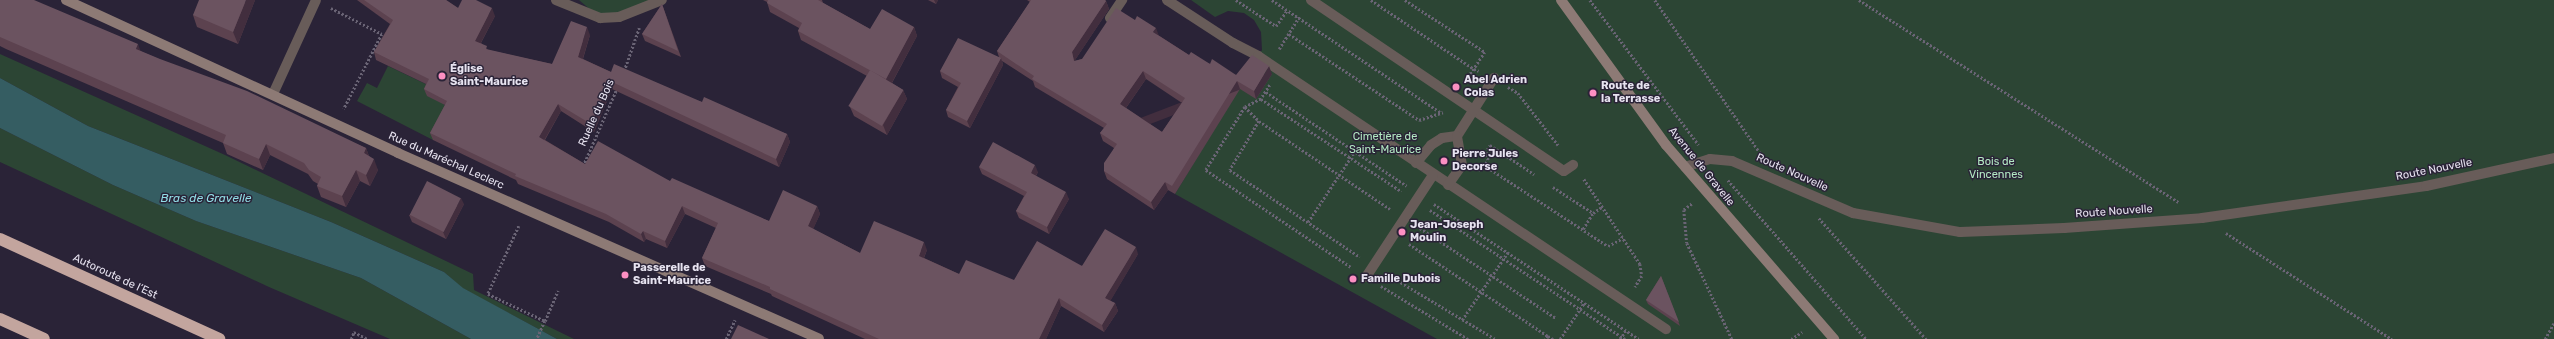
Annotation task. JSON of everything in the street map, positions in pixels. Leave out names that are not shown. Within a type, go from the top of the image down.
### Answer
[{"type":"highway","name":"Autoroute de l’Est","points":[[0,239],[219,339]]},
{"type":"highway","points":[[0,319],[44,339]]},
{"type":"street","name":"Rue du Maréchal Leclerc","points":[[66,0],[526,211],[819,339]]},
{"type":"street","points":[[273,94],[316,0]]},
{"type":"street","points":[[556,0],[600,18],[619,17],[662,0]]},
{"type":"street","points":[[1105,26],[1122,0]]},
{"type":"street","points":[[1167,0],[1233,43],[1280,71],[1666,330]]},
{"type":"street","points":[[1311,0],[1455,96],[1473,111],[1564,171],[1573,165]]},
{"type":"street","name":"Avenue de Gravelle","points":[[1561,0],[1685,167],[1834,339]]},
{"type":"street","points":[[1448,185],[1462,165],[1457,136],[1494,78]]},
{"type":"street","points":[[1416,163],[1431,145],[1442,138],[1457,136]]},
{"type":"street","name":"Route Nouvelle","points":[[1685,167],[1710,159],[1732,161],[1853,213],[1960,232],[2064,228],[2202,218],[2426,186],[2554,158]]},
{"type":"street","points":[[1366,277],[1433,175]]},
{"type":"path","points":[[316,0],[382,34],[350,98]]},
{"type":"path","points":[[1236,0],[1276,26],[1287,10]]},
{"type":"path","points":[[1272,0],[1440,113]]},
{"type":"path","points":[[1371,0],[1474,68],[1518,93],[1603,206],[1640,264],[1642,276],[1633,289]]},
{"type":"path","points":[[1288,34],[1419,120],[1440,113],[1455,103],[1455,96],[1485,52],[1405,0]]},
{"type":"path","points":[[1859,0],[2392,339]]},
{"type":"path","name":"Ruelle du Bois","points":[[622,77],[636,43],[644,6]]},
{"type":"path","points":[[1275,56],[1303,12]]},
{"type":"path","points":[[1278,51],[1284,55]]},
{"type":"path","points":[[1280,71],[1261,99],[1245,108],[1206,170],[1366,277],[1468,339]]},
{"type":"path","name":"Ruelle du Bois","points":[[582,168],[619,84]]},
{"type":"path","points":[[1266,92],[1355,151],[1503,258],[1621,338],[1625,339]]},
{"type":"path","points":[[1261,99],[1350,158],[1508,252],[1639,339]]},
{"type":"path","points":[[1259,121],[1230,170],[1373,266],[1495,339]]},
{"type":"path","points":[[1476,168],[1481,170],[1488,160],[1486,153],[1490,146],[1535,175]]},
{"type":"path","points":[[1308,222],[1355,151]]},
{"type":"path","points":[[1484,165],[1608,246],[1623,238]]},
{"type":"path","points":[[1723,180],[1726,177]]},
{"type":"path","points":[[1548,183],[1593,213]]},
{"type":"path","points":[[1692,204],[1684,210],[1687,243],[1732,339]]},
{"type":"path","points":[[1583,229],[1593,213],[1603,206]]},
{"type":"path","points":[[526,211],[488,294],[545,321]]},
{"type":"path","points":[[1407,242],[1553,339]]},
{"type":"path","points":[[1462,320],[1508,252]]},
{"type":"path","points":[[537,339],[558,291]]},
{"type":"path","points":[[1560,339],[1584,302]]},
{"type":"path","points":[[2545,339],[2554,323]]},
{"type":"path","points":[[726,339],[730,329]]},
{"type":"path","points":[[1621,338],[1626,330]]},
{"type":"path","points":[[351,339],[354,332],[368,339]]},
{"type":"path","points":[[1791,339],[1802,332]]},
{"type":"path","points":[[1545,339],[1548,336]]},
{"type":"green space","points":[[579,0],[662,0],[600,18]]},
{"type":"green space","name":"Bois de Vincennes","points":[[1191,0],[2554,0],[2554,339],[1437,339],[1175,194],[1262,50],[1261,32],[1254,20],[1244,13],[1228,11],[1215,17]]},
{"type":"green space","points":[[0,54],[225,155],[473,274],[474,290],[574,339],[557,339],[462,288],[444,272],[331,222],[88,126],[0,78]]},
{"type":"green space","points":[[388,66],[432,87],[444,104],[448,112],[433,140],[357,101],[367,83],[377,88]]},
{"type":"green space","points":[[0,128],[113,185],[196,221],[361,278],[471,339],[390,339],[269,287],[0,162]]},
{"type":"water","name":"Bras de Gravelle","points":[[0,78],[88,126],[331,222],[444,272],[463,288],[557,339],[471,339],[361,278],[196,221],[113,185],[0,128]]},
{"type":"building","points":[[0,0],[34,0],[138,44],[136,49],[247,91],[366,148],[364,153],[374,159],[366,175],[356,170],[342,196],[317,186],[321,177],[309,170],[304,163],[266,144],[259,159],[223,143],[226,135],[0,37]]},
{"type":"building","points":[[199,0],[246,0],[233,32],[193,15]]},
{"type":"building","points":[[364,0],[446,0],[458,8],[462,0],[476,0],[492,8],[475,41],[487,46],[486,49],[552,64],[571,21],[587,27],[578,57],[611,72],[614,64],[702,102],[704,97],[787,134],[776,159],[610,81],[591,124],[558,104],[539,137],[585,164],[598,141],[670,181],[672,178],[769,221],[783,190],[817,206],[808,226],[860,253],[874,221],[924,242],[919,256],[959,274],[966,260],[1014,280],[1037,241],[1082,266],[1105,229],[1136,247],[1105,298],[1115,303],[1102,325],[1059,298],[1039,339],[879,339],[770,289],[770,287],[702,258],[718,223],[682,206],[665,241],[643,231],[641,234],[606,214],[515,176],[516,174],[430,133],[447,101],[424,89],[429,79],[374,52],[393,20]]},
{"type":"building","points":[[768,0],[818,0],[870,29],[882,9],[914,27],[886,79],[798,31],[802,23],[767,3]]},
{"type":"building","points":[[1031,0],[1105,0],[1106,1],[1072,52],[1074,61],[1082,59],[1116,8],[1135,20],[1137,16],[1156,28],[1153,32],[1189,55],[1191,52],[1210,64],[1212,59],[1236,75],[1252,55],[1269,66],[1254,91],[1237,81],[1172,186],[1165,182],[1151,202],[1104,171],[1104,163],[1117,144],[1100,133],[1107,124],[1032,79],[1034,76],[997,51]],"holes":[[[1143,71],[1185,98],[1162,132],[1120,104]]]},
{"type":"building","points":[[662,4],[678,51],[642,34]]},
{"type":"building","points":[[958,38],[1001,58],[967,121],[946,110],[961,83],[940,71]]},
{"type":"building","points":[[870,70],[903,90],[882,126],[848,106]]},
{"type":"building","points":[[993,142],[1035,165],[1031,173],[1066,192],[1047,227],[1016,211],[1027,192],[979,167]]},
{"type":"building","points":[[427,181],[461,198],[444,232],[410,215]]},
{"type":"building","points":[[1661,276],[1679,322],[1646,300]]},
{"type":"building","points":[[738,325],[769,339],[731,339]]},
{"type":"place","name":"Église Saint-Maurice","points":[[442,76]]},
{"type":"place","name":"Abel Adrien Colas","points":[[1456,87]]},
{"type":"place","name":"Route de la Terrasse","points":[[1593,93]]},
{"type":"place","name":"Pierre Jules Decorse","points":[[1444,161]]},
{"type":"place","name":"Jean-Joseph Moulin","points":[[1402,232]]},
{"type":"place","name":"Passerelle de Saint-Maurice","points":[[625,275]]},
{"type":"place","name":"Famille Dubois","points":[[1353,279]]},
{"type":"park label","name":"Cimetière de Saint-Maurice","points":[[1385,144]]}]
